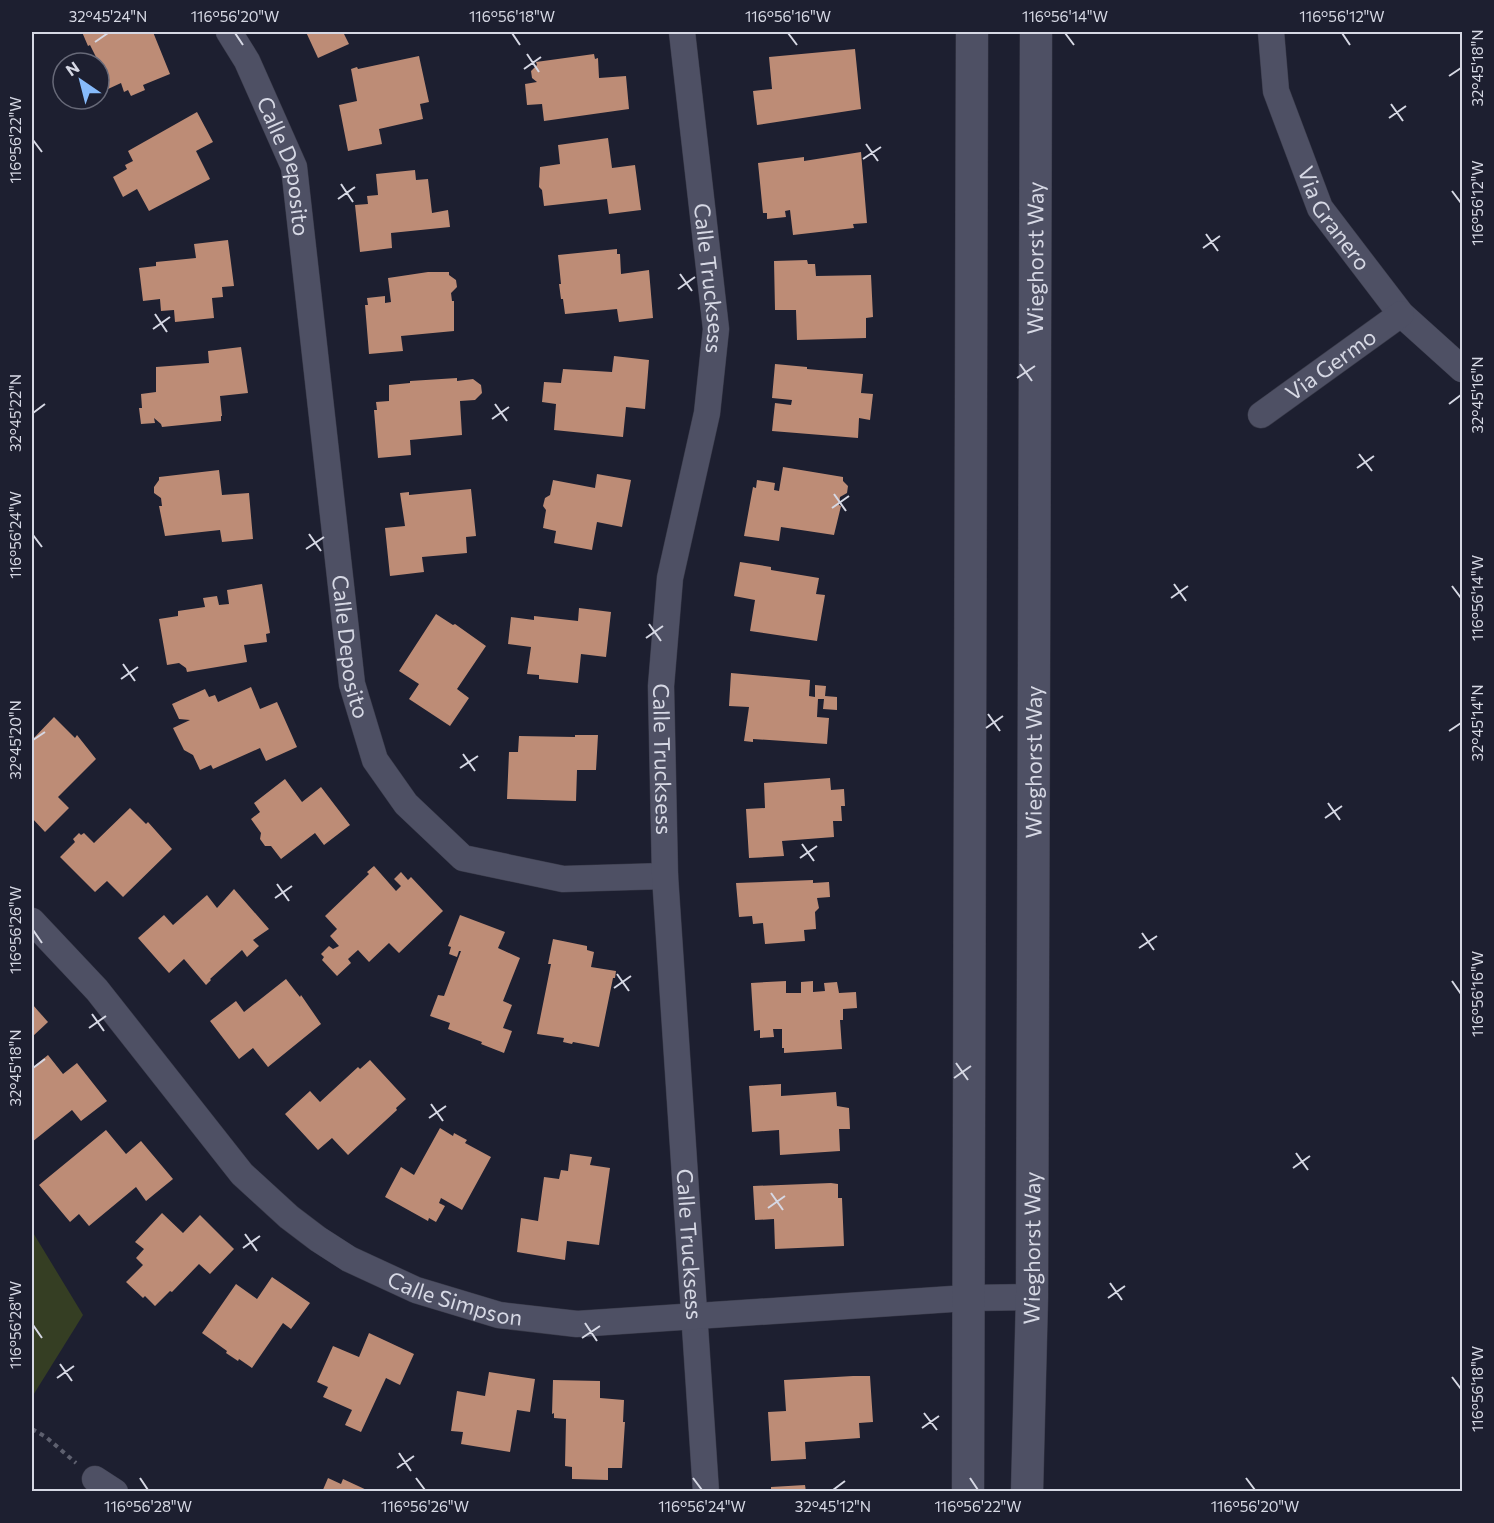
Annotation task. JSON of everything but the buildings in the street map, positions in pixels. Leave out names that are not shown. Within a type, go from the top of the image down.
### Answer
[{"type":"street","name":"Calle Deposito","points":[[229,32],[247,61],[294,167],[352,684],[375,760],[406,804],[463,858],[563,879],[665,876]]},
{"type":"street","name":"Calle Trucksess","points":[[682,32],[716,329],[707,413],[669,589],[661,686],[665,876],[706,1491]]},
{"type":"street","points":[[968,1491],[972,32]]},
{"type":"street","name":"Wieghorst Way","points":[[1027,1491],[1032,1297],[1036,32]]},
{"type":"street","name":"Via Granero","points":[[1270,32],[1276,91],[1320,208],[1401,314],[1462,369]]},
{"type":"street","name":"Via Germo","points":[[1261,416],[1401,314]]},
{"type":"street","name":"Calle Simpson","points":[[32,921],[97,990],[242,1174],[289,1217],[318,1239],[350,1259],[416,1290],[499,1315],[577,1324],[967,1298],[1032,1297]]},
{"type":"path","points":[[32,1429],[46,1437],[105,1485]]},
{"type":"green space","points":[[32,1231],[83,1315],[32,1397]]}]
